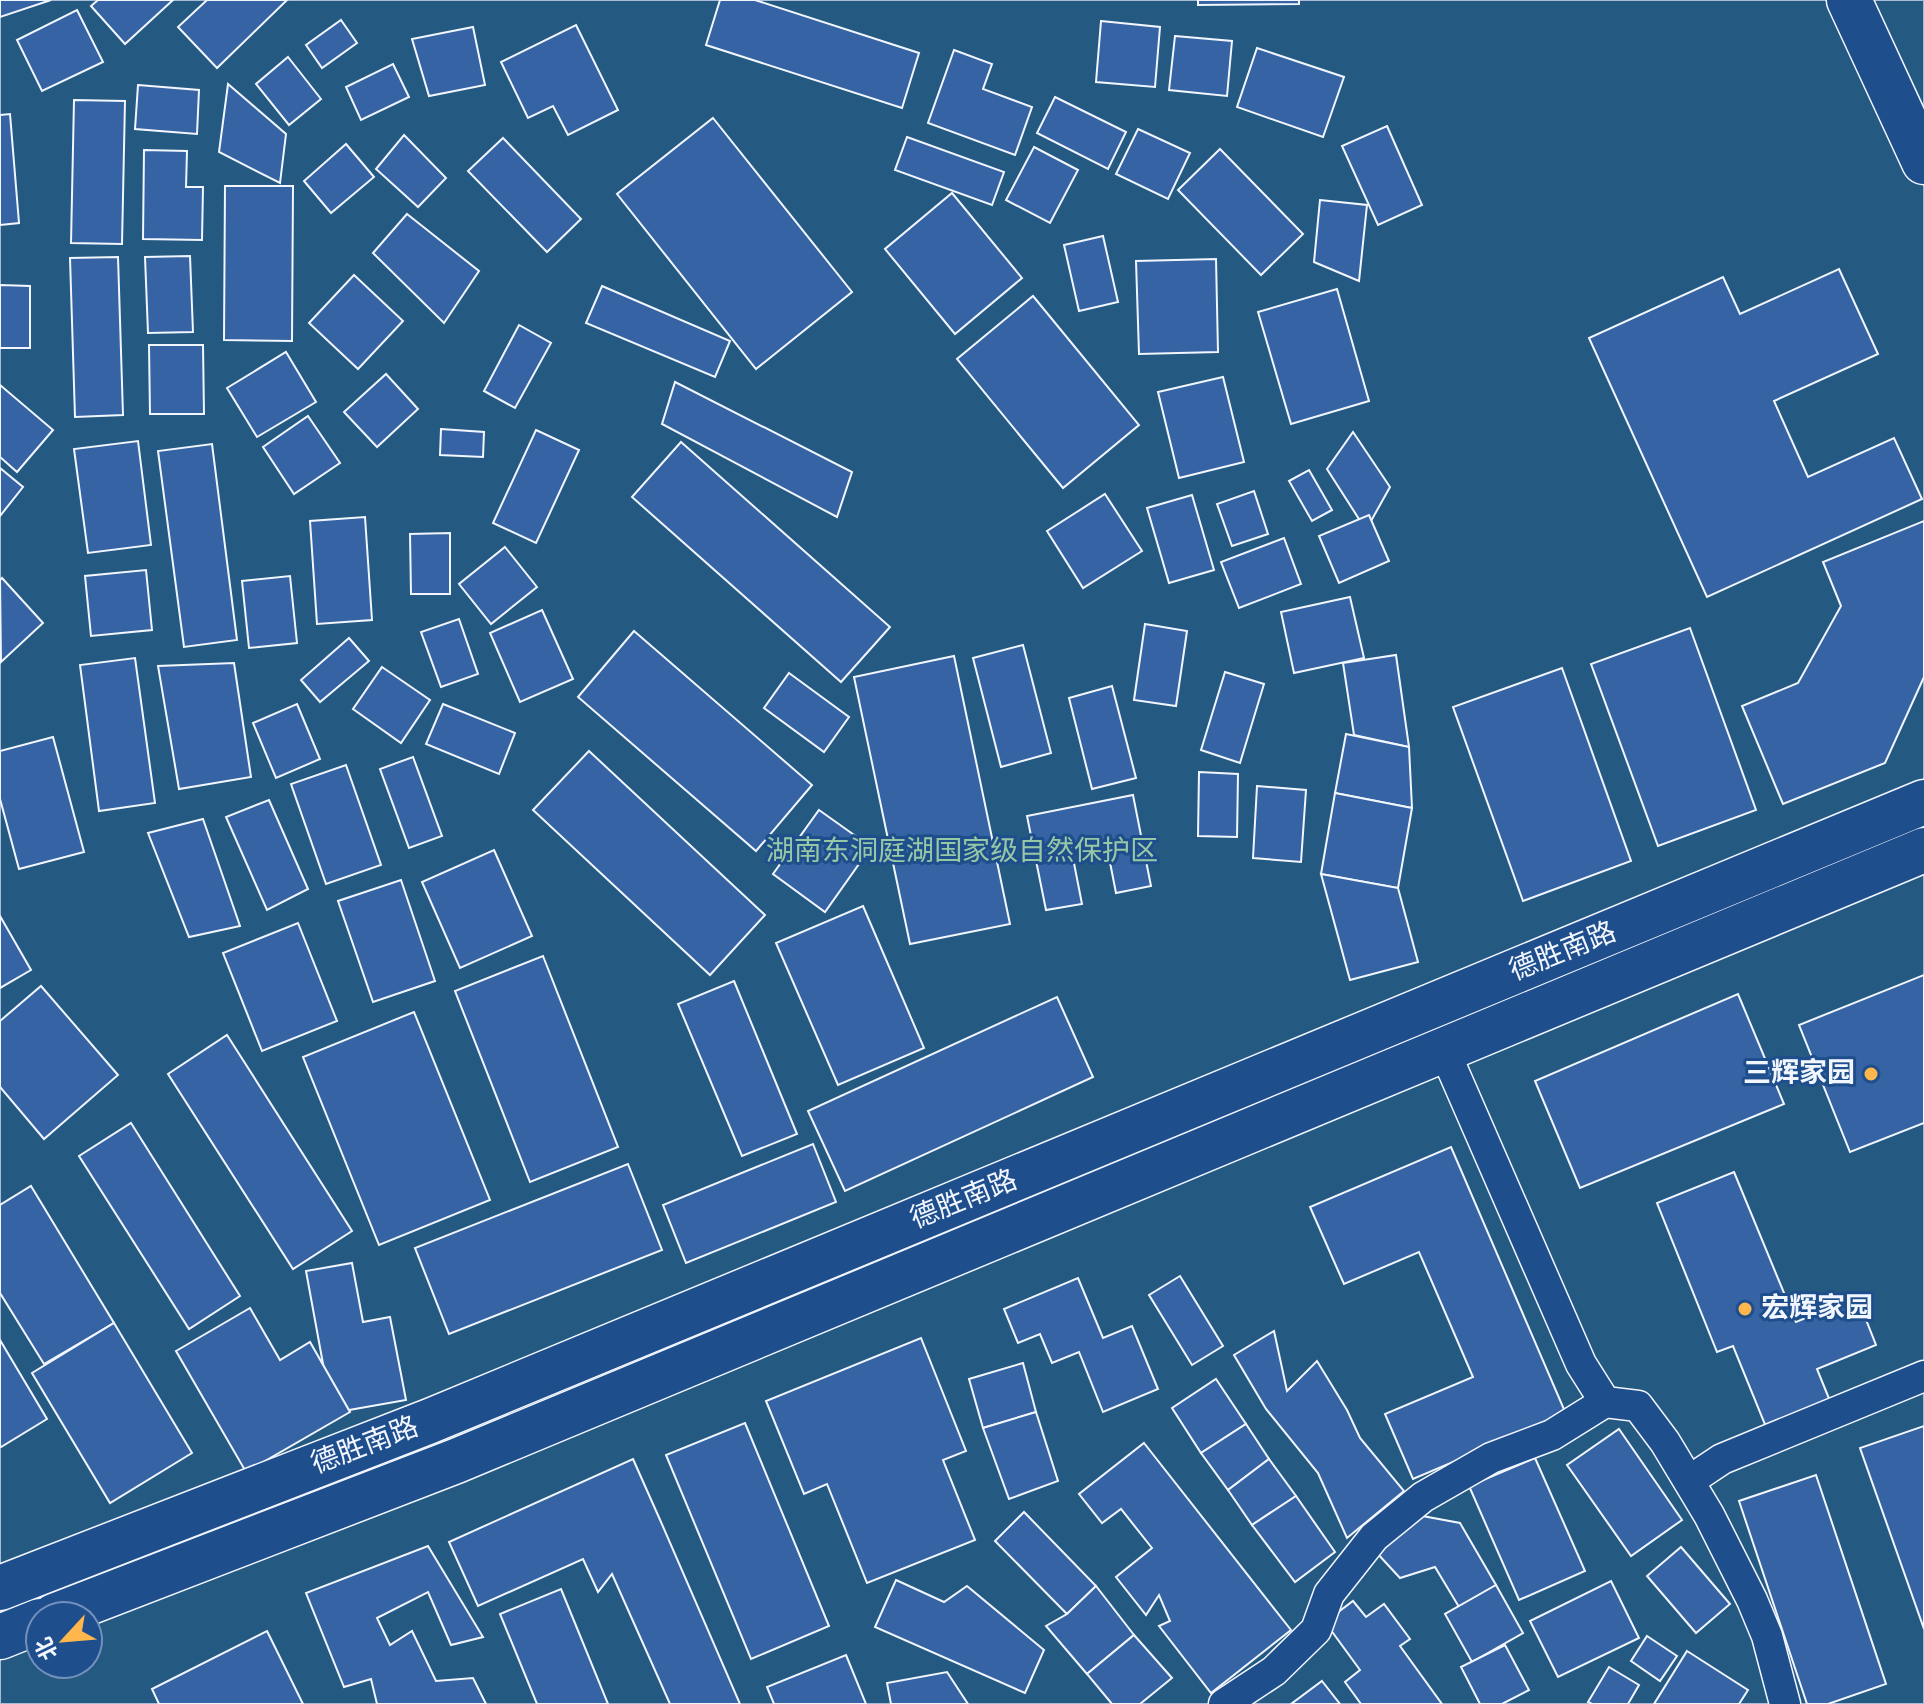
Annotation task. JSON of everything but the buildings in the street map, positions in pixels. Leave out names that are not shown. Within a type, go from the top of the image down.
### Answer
[{"type":"main road","points":[[1849,0],[1924,162]]},
{"type":"main road","name":"德胜南路","points":[[0,1588],[430,1421],[1924,802]]},
{"type":"main road","name":"德胜南路","points":[[95,1600],[456,1461],[1924,850]]},
{"type":"main road","points":[[0,1637],[24,1627]]},
{"type":"street","points":[[1444,1050],[1581,1364],[1605,1402]]},
{"type":"street","points":[[1689,1481],[1722,1459],[1924,1376]]},
{"type":"street","points":[[1689,1481],[1924,1398]]},
{"type":"street","points":[[1224,1704],[1274,1671],[1316,1630],[1329,1594],[1374,1537],[1411,1507],[1491,1458],[1552,1435],[1605,1402],[1638,1406],[1689,1481],[1752,1600],[1767,1636],[1785,1704]]},
{"type":"green space","name":"湖南东洞庭湖国家级自然保护区","points":[[0,0],[1924,0],[1924,1704],[0,1704]]},
{"type":"place","name":"三辉家园","points":[[1871,1074]]},
{"type":"place","name":"宏辉家园","points":[[1745,1309]]}]
